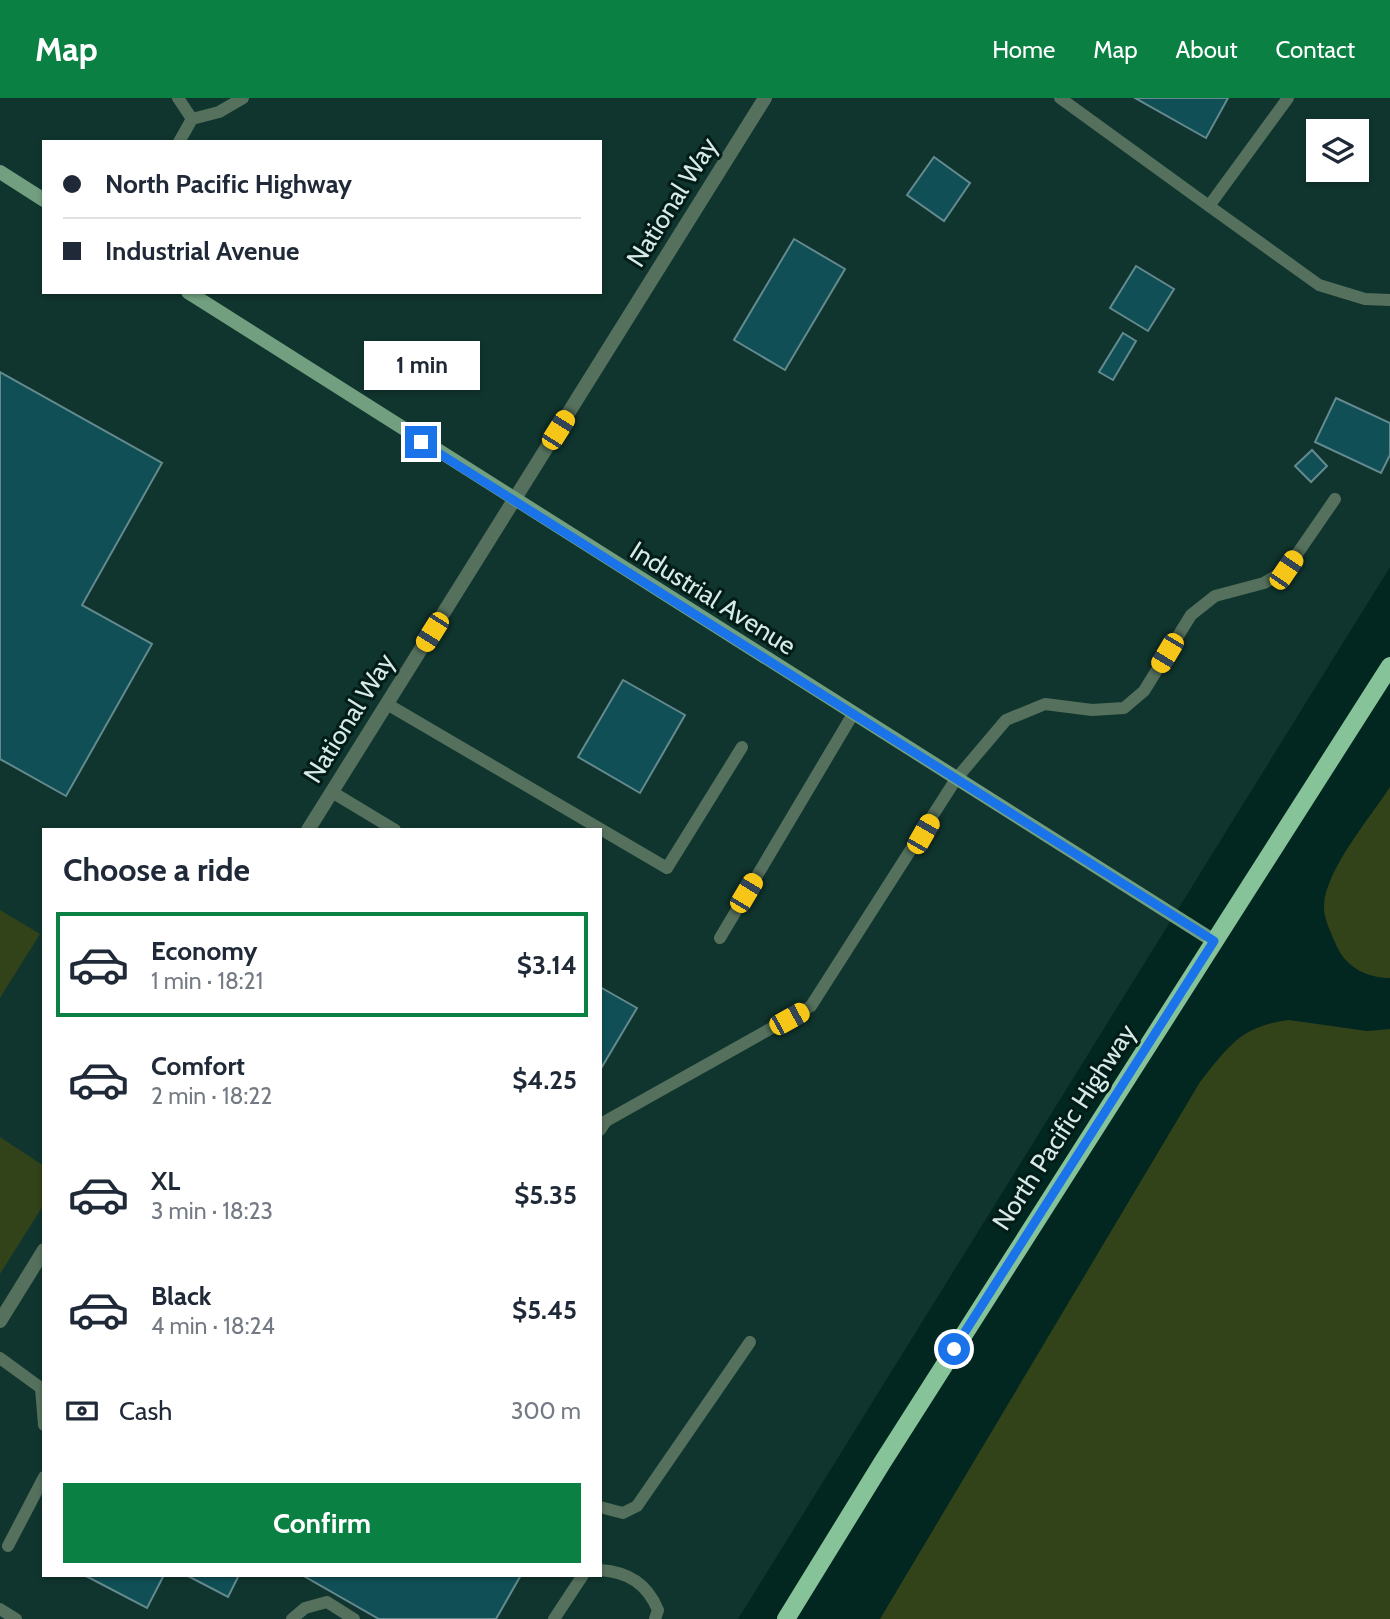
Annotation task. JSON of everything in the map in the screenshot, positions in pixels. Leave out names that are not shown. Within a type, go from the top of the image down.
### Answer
[{"type":"main road","name":"North Pacific Highway","points":[[786,1619],[1390,666]]},
{"type":"street","name":"National Way","points":[[309,828],[765,98]]},
{"type":"street","points":[[0,172],[42,199]]},
{"type":"street","name":"Industrial Avenue","points":[[191,294],[514,501],[1214,941]]},
{"type":"street","points":[[0,1321],[42,1253]]},
{"type":"lane","points":[[177,98],[192,119]]},
{"type":"lane","points":[[180,140],[192,119],[219,112],[243,98]]},
{"type":"lane","points":[[1060,98],[1319,285],[1365,299],[1390,300]]},
{"type":"lane","points":[[1209,206],[1288,98]]},
{"type":"lane","points":[[602,1127],[606,1121],[811,1006],[956,779],[1006,720],[1045,704],[1091,710],[1124,708],[1144,691],[1191,615],[1215,596],[1264,583],[1286,570],[1335,499]]},
{"type":"lane","points":[[387,704],[600,828]]},
{"type":"lane","points":[[720,937],[853,714]]},
{"type":"lane","points":[[602,829],[667,867],[742,747]]},
{"type":"lane","points":[[332,792],[391,828]]},
{"type":"lane","points":[[602,1508],[623,1513],[637,1506],[750,1342]]},
{"type":"lane","points":[[0,1358],[42,1387]]},
{"type":"lane","points":[[8,1546],[42,1481]]},
{"type":"lane","points":[[602,1570],[627,1575],[643,1584],[657,1610],[655,1619]]},
{"type":"lane","points":[[554,1619],[582,1577]]},
{"type":"lane","points":[[292,1619],[305,1608],[327,1602],[354,1619]]},
{"type":"lane","points":[[0,1609],[16,1619]]},
{"type":"shaded area","points":[[0,98],[1390,98],[1390,567],[738,1619],[0,1619]]},
{"type":"green space","points":[[1390,787],[1390,978],[1366,974],[1346,961],[1330,932],[1324,905],[1332,876],[1340,860]]},
{"type":"green space","points":[[0,910],[40,934],[0,998]]},
{"type":"green space","points":[[1289,1020],[1367,1031],[1390,1029],[1390,1619],[880,1619],[1200,1082],[1228,1048],[1247,1033],[1259,1027]]},
{"type":"green space","points":[[0,1137],[42,1165],[42,1207],[0,1274]]},
{"type":"building","points":[[1135,98],[1228,98],[1206,138]]},
{"type":"building","points":[[934,157],[970,183],[944,221],[907,195]]},
{"type":"building","points":[[794,239],[845,269],[785,370],[734,340]]},
{"type":"building","points":[[1136,266],[1174,289],[1148,331],[1110,308]]},
{"type":"building","points":[[1123,333],[1136,341],[1113,380],[1099,372]]},
{"type":"building","points":[[0,372],[162,463],[82,605],[152,644],[66,796],[0,759]]},
{"type":"building","points":[[1336,398],[1390,423],[1390,455],[1381,473],[1315,442]]},
{"type":"building","points":[[1312,450],[1327,466],[1311,482],[1295,466]]},
{"type":"building","points":[[623,680],[685,715],[640,793],[578,757]]},
{"type":"building","points":[[602,988],[637,1008],[602,1067]]},
{"type":"building","points":[[88,1577],[163,1577],[147,1608]]},
{"type":"building","points":[[190,1577],[238,1577],[228,1597]]},
{"type":"building","points":[[306,1577],[520,1577],[496,1619],[379,1619]]},
{"type":"route","points":[[421,442],[1214,941],[954,1349]]}]
